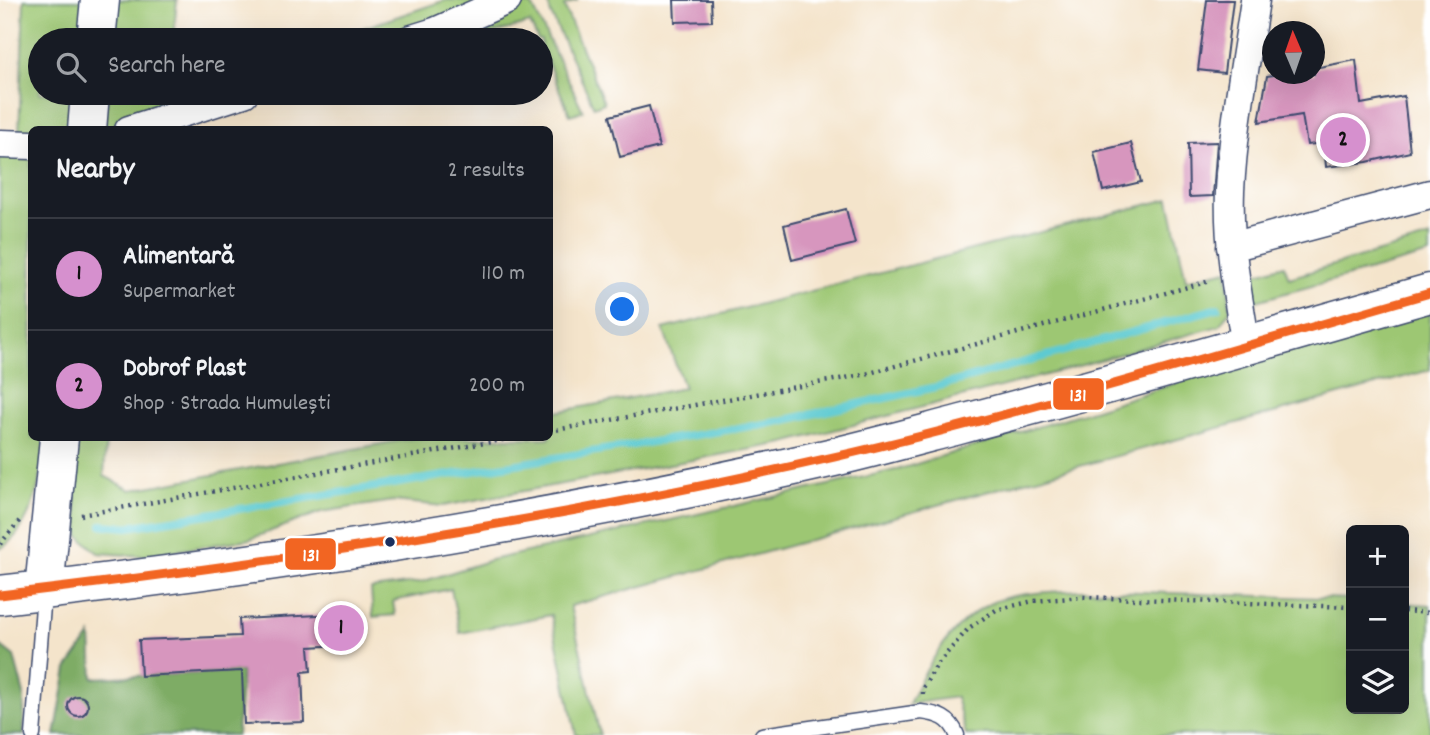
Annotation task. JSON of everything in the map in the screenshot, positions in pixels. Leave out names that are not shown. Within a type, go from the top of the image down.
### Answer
[{"type":"main road","points":[[97,28],[100,0]]},
{"type":"main road","points":[[87,126],[89,105]]},
{"type":"main road","points":[[0,595],[191,573],[360,549],[646,498],[848,453],[1077,394],[1430,293]]},
{"type":"main road","points":[[44,590],[59,441]]},
{"type":"street","points":[[444,28],[508,0]]},
{"type":"street","points":[[1246,345],[1232,261],[1230,191],[1255,0]]},
{"type":"street","points":[[141,126],[207,105]]},
{"type":"street","points":[[0,144],[28,145]]},
{"type":"street","points":[[1232,261],[1430,194]]},
{"type":"lane","points":[[33,735],[44,590]]},
{"type":"lane","points":[[762,735],[921,712],[939,715],[954,725],[957,735]]},
{"type":"path","points":[[553,430],[862,375],[1232,261]]},
{"type":"path","points":[[14,526],[496,441]]},
{"type":"path","points":[[921,712],[923,688],[938,663],[969,628],[996,610],[1033,601],[1083,597],[1346,607]]},
{"type":"path","points":[[1409,611],[1430,613]]},
{"type":"green space","points":[[24,0],[87,0],[85,28],[28,28],[28,105],[78,105],[75,126],[28,126],[28,133],[19,134]]},
{"type":"green space","points":[[115,0],[177,0],[174,28],[113,28]]},
{"type":"green space","points":[[446,0],[491,0],[426,28],[363,28]]},
{"type":"green space","points":[[547,0],[578,0],[564,6],[604,103],[594,107]]},
{"type":"green space","points":[[525,2],[533,7],[543,28],[532,28],[530,23],[512,28],[462,28]]},
{"type":"green space","points":[[553,49],[583,111],[570,115],[553,75]]},
{"type":"green space","points":[[106,105],[179,105],[111,126],[104,126]]},
{"type":"green space","points":[[0,153],[28,156],[28,441],[46,441],[39,483],[28,515],[21,529],[0,549]]},
{"type":"green space","points":[[1169,199],[1186,280],[1227,270],[1230,310],[1219,326],[1061,371],[784,443],[443,506],[393,501],[321,512],[250,539],[143,556],[98,553],[79,536],[73,472],[76,441],[106,441],[104,476],[131,490],[398,441],[553,441],[553,412],[684,388],[663,329]]},
{"type":"green space","points":[[1430,237],[1430,254],[1253,302],[1254,274],[1284,265],[1289,278]]},
{"type":"green space","points":[[1430,309],[1430,370],[570,606],[600,735],[576,735],[551,615],[460,633],[451,589],[393,601],[395,615],[373,617],[371,589],[421,582],[491,560],[900,469],[1225,367]]},
{"type":"green space","points":[[1081,590],[1346,599],[1346,714],[1409,714],[1409,603],[1430,605],[1430,735],[966,735],[956,697],[909,704],[941,647],[963,623],[998,600],[1034,593]]},
{"type":"green space","points":[[91,635],[93,678],[242,671],[237,735],[55,735],[67,669]]},
{"type":"green space","points":[[0,645],[14,656],[24,694],[24,735],[0,735]]},
{"type":"building","points":[[674,0],[711,0],[712,21],[675,22]]},
{"type":"building","points":[[1207,0],[1233,0],[1224,73],[1198,70]]},
{"type":"building","points":[[1356,60],[1361,104],[1404,96],[1410,152],[1367,162],[1326,167],[1324,143],[1307,145],[1302,115],[1259,122],[1266,84],[1325,84],[1325,66]]},
{"type":"building","points":[[649,106],[659,147],[620,157],[610,116]]},
{"type":"building","points":[[1217,142],[1213,196],[1189,197],[1188,143]]},
{"type":"building","points":[[1131,143],[1141,182],[1103,191],[1094,152]]},
{"type":"building","points":[[846,209],[855,244],[792,260],[784,225]]},
{"type":"building","points":[[357,613],[358,644],[309,647],[311,671],[302,672],[304,722],[244,724],[242,671],[141,676],[139,640],[240,636],[239,619]]},
{"type":"building","points":[[78,696],[85,699],[88,706],[85,713],[78,716],[71,713],[68,706],[71,699]]},
{"type":"waterway","points":[[102,525],[128,527],[776,422],[936,387],[1218,308]]},
{"type":"transit line","name":"131","points":[[0,595],[419,537],[731,480],[984,420],[1430,293]]},
{"type":"place","name":"Dobrof Plast","points":[[1343,140]]},
{"type":"place","name":"Alimentară","points":[[341,628]]}]
